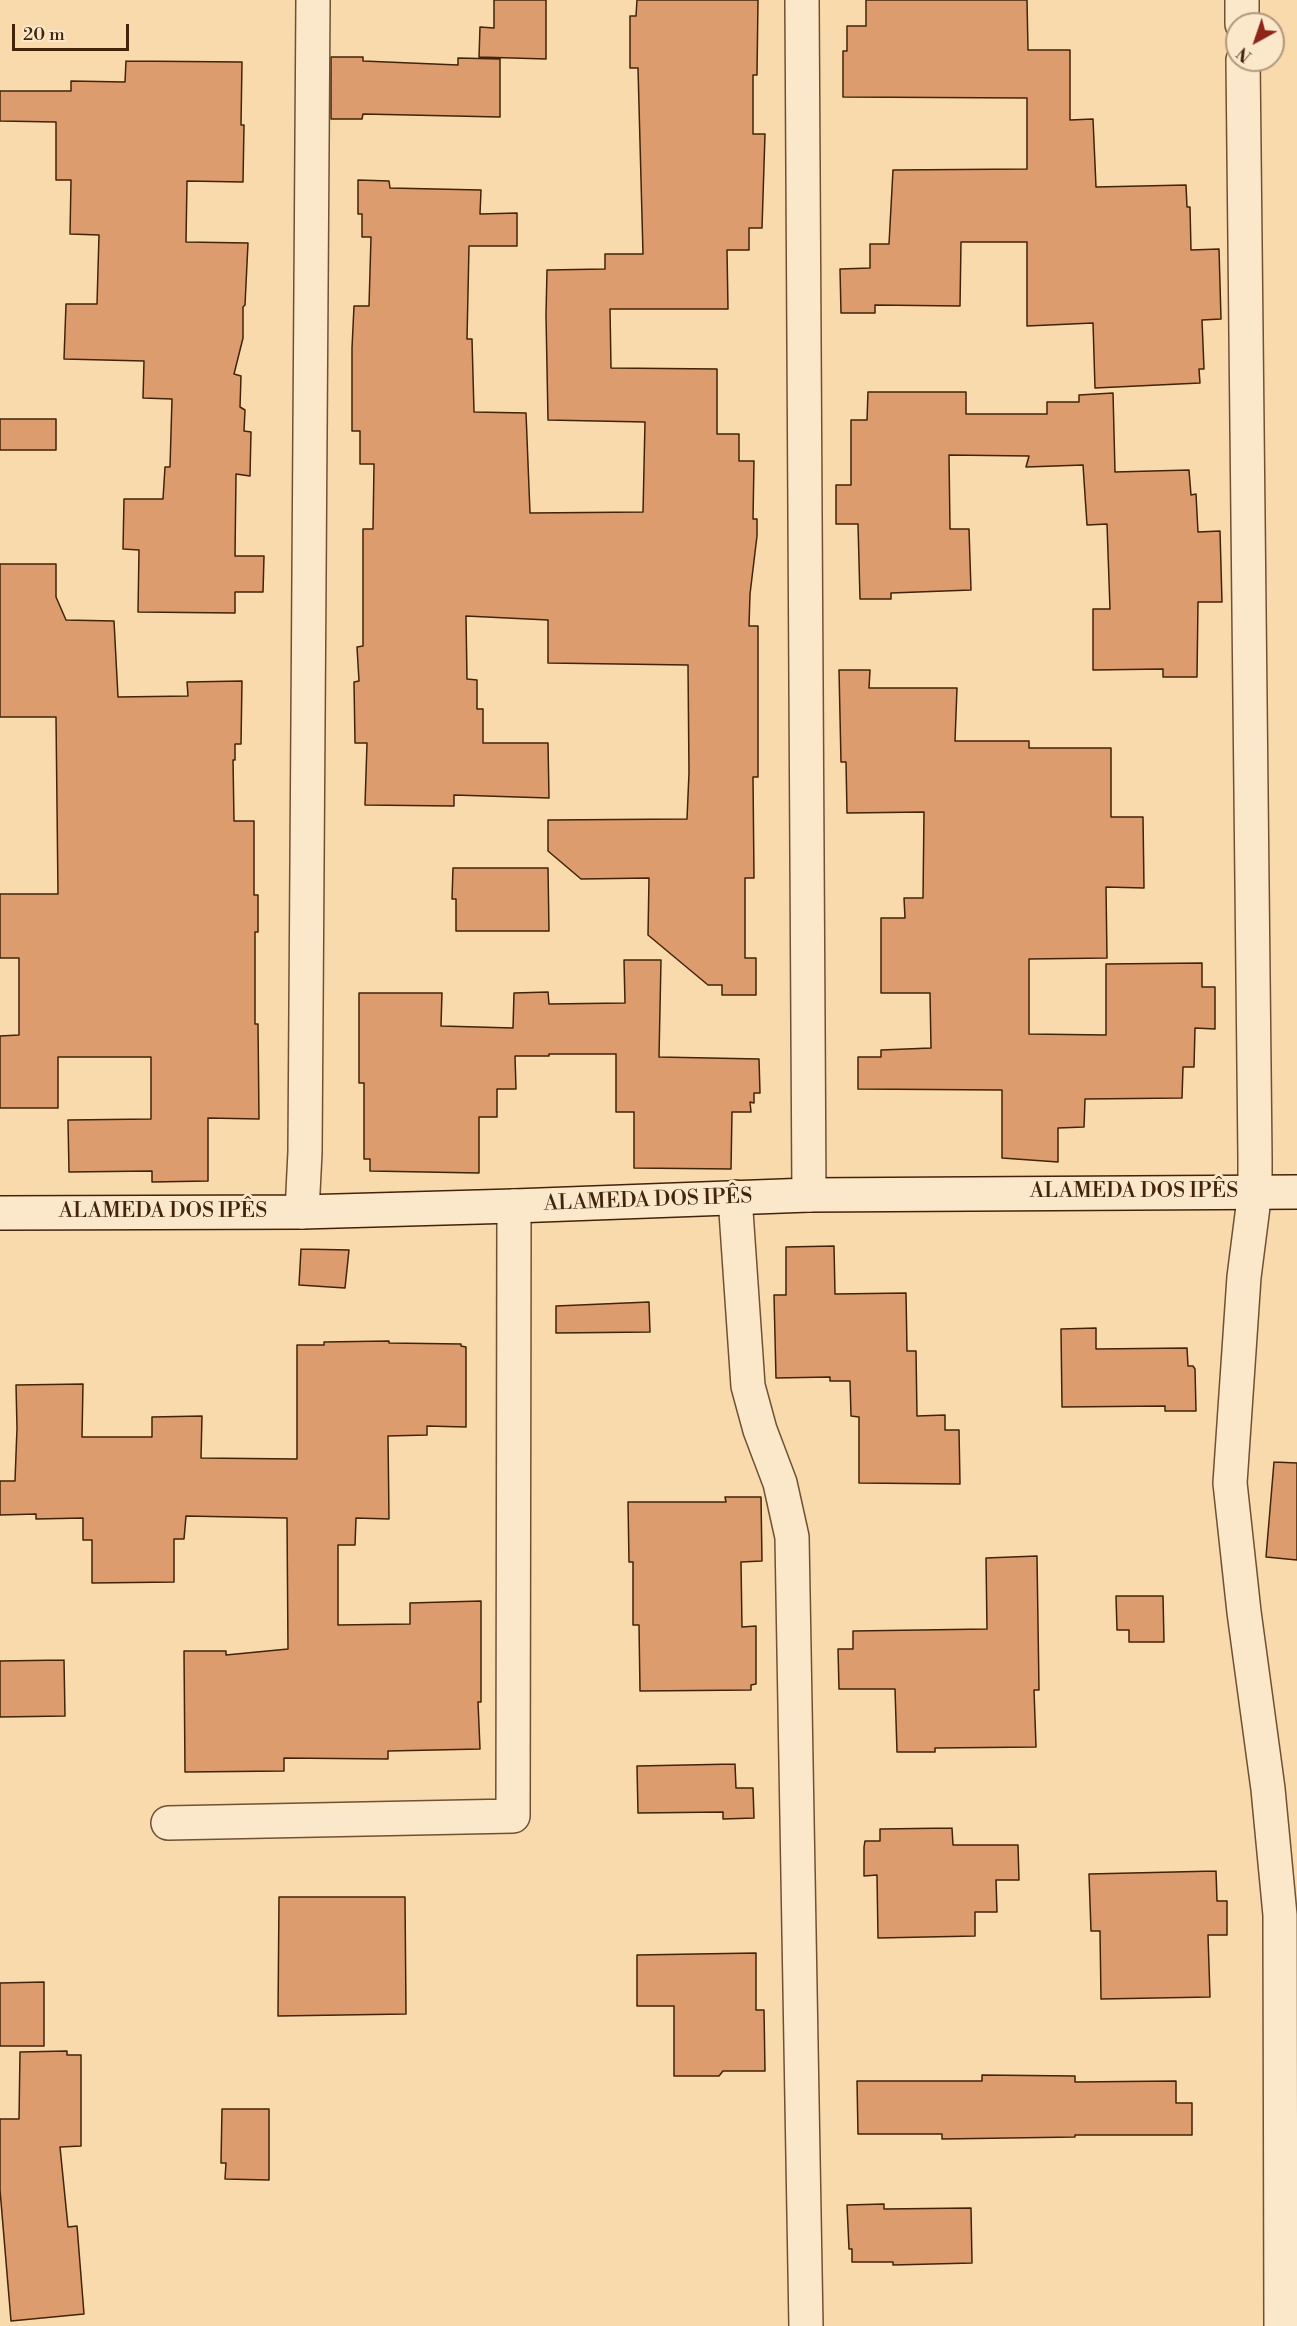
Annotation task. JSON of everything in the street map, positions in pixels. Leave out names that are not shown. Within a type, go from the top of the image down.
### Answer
[{"type":"street","points":[[302,1212],[305,1152],[313,0]]},
{"type":"street","points":[[802,0],[809,1195]]},
{"type":"street","points":[[1243,72],[1255,1191],[1244,1277],[1230,1484],[1244,1612],[1268,1789],[1280,1916],[1281,2326]]},
{"type":"street","name":"ALAMEDA DOS IPÊS","points":[[0,1213],[302,1212],[809,1195],[1297,1192]]},
{"type":"street","points":[[735,1197],[748,1386],[760,1431],[780,1483],[792,1537],[806,2326]]},
{"type":"street","points":[[168,1823],[513,1816],[513,1206]]},
{"type":"building","points":[[494,0],[546,0],[546,59],[479,57],[480,27],[494,28]]},
{"type":"building","points":[[637,0],[758,0],[757,75],[753,75],[753,134],[765,134],[762,228],[749,228],[749,250],[727,250],[728,309],[610,309],[611,368],[717,369],[717,434],[739,434],[739,461],[754,461],[753,519],[757,519],[757,536],[750,594],[749,626],[758,626],[758,777],[753,777],[754,878],[745,878],[745,958],[756,958],[756,995],[722,995],[722,985],[708,985],[648,935],[649,878],[581,879],[548,851],[548,820],[687,819],[688,665],[548,663],[548,620],[466,616],[467,679],[477,680],[477,709],[483,709],[483,743],[548,743],[549,798],[454,795],[454,806],[365,805],[367,743],[355,743],[354,682],[359,681],[357,647],[363,646],[363,529],[373,529],[374,464],[360,464],[360,431],[352,431],[354,306],[369,306],[371,237],[362,237],[362,214],[358,214],[358,180],[389,181],[390,188],[481,190],[480,214],[517,213],[517,246],[469,246],[467,339],[472,339],[474,412],[526,413],[530,513],[643,512],[645,422],[548,420],[546,315],[547,270],[605,269],[605,254],[643,254],[638,68],[630,68],[630,16],[636,16]]},
{"type":"building","points":[[866,0],[1027,0],[1028,50],[1070,50],[1070,120],[1093,119],[1096,187],[1186,185],[1187,207],[1190,207],[1191,250],[1219,249],[1221,319],[1202,320],[1204,369],[1199,369],[1200,383],[1095,388],[1093,323],[1027,326],[1027,242],[961,242],[960,306],[875,305],[875,313],[841,313],[840,269],[870,268],[870,244],[889,244],[893,170],[1027,169],[1027,98],[843,97],[843,51],[847,51],[847,26],[866,26]]},
{"type":"building","points":[[331,57],[363,57],[363,61],[458,65],[458,58],[500,59],[500,117],[363,114],[362,119],[331,119]]},
{"type":"building","points":[[126,61],[242,62],[243,182],[187,181],[186,242],[248,243],[243,338],[234,374],[241,376],[240,407],[245,410],[244,431],[251,432],[250,476],[236,474],[235,556],[264,556],[263,592],[235,592],[235,613],[138,612],[139,550],[123,549],[124,499],[163,499],[165,467],[170,467],[172,399],[143,398],[144,361],[64,359],[66,304],[97,304],[99,235],[70,234],[71,180],[56,180],[56,122],[0,121],[0,91],[71,91],[71,81],[125,82]]},
{"type":"building","points":[[868,392],[966,392],[966,414],[1047,414],[1047,402],[1079,402],[1079,395],[1113,393],[1115,472],[1189,470],[1191,495],[1196,494],[1198,532],[1220,531],[1222,602],[1198,602],[1197,677],[1163,677],[1163,669],[1093,670],[1093,609],[1110,609],[1107,524],[1087,525],[1083,465],[1026,467],[1029,456],[949,455],[950,529],[969,529],[971,590],[891,593],[891,599],[860,599],[858,524],[836,524],[836,485],[851,485],[851,420],[867,420]]},
{"type":"building","points":[[0,419],[56,419],[56,450],[0,450]]},
{"type":"building","points":[[0,564],[56,564],[56,597],[66,620],[114,621],[118,697],[188,696],[187,682],[242,681],[241,744],[235,744],[235,760],[233,760],[234,821],[254,821],[254,895],[258,895],[258,932],[255,932],[255,1024],[258,1024],[259,1119],[208,1118],[208,1181],[152,1182],[152,1171],[69,1172],[68,1120],[151,1119],[151,1057],[58,1057],[58,1108],[0,1108],[0,1036],[19,1035],[19,958],[0,958],[0,894],[58,894],[56,717],[0,717]]},
{"type":"building","points":[[839,670],[870,670],[869,688],[957,688],[955,741],[1029,741],[1029,748],[1111,748],[1111,817],[1143,817],[1144,888],[1106,887],[1107,958],[1029,959],[1029,1034],[1106,1035],[1106,964],[1202,963],[1202,987],[1215,987],[1215,1029],[1195,1028],[1194,1067],[1183,1067],[1182,1098],[1085,1099],[1084,1127],[1058,1128],[1058,1162],[1002,1158],[1002,1090],[858,1089],[858,1057],[881,1057],[881,1050],[931,1048],[930,993],[881,993],[881,918],[905,918],[904,898],[923,898],[924,812],[847,813],[846,762],[841,762]]},
{"type":"building","points":[[453,868],[548,868],[549,931],[456,931],[456,899],[452,899]]},
{"type":"building","points":[[624,960],[661,960],[659,1057],[759,1059],[760,1093],[754,1093],[754,1103],[750,1102],[751,1112],[732,1112],[731,1169],[634,1168],[634,1112],[616,1112],[616,1054],[549,1054],[549,1056],[515,1056],[516,1089],[497,1089],[497,1117],[479,1117],[479,1173],[370,1171],[370,1159],[364,1159],[364,1083],[359,1083],[359,993],[442,993],[441,1026],[513,1028],[514,993],[548,992],[549,1004],[625,1003]]},
{"type":"building","points":[[834,1246],[835,1294],[906,1293],[907,1351],[916,1351],[917,1416],[945,1415],[945,1430],[959,1430],[960,1484],[859,1483],[859,1417],[851,1416],[850,1381],[830,1381],[830,1377],[776,1378],[774,1295],[786,1295],[786,1247]]},
{"type":"building","points":[[301,1249],[349,1250],[345,1288],[299,1285]]},
{"type":"building","points":[[649,1302],[650,1332],[556,1333],[556,1306]]},
{"type":"building","points":[[1096,1328],[1096,1349],[1187,1348],[1188,1366],[1193,1366],[1195,1369],[1196,1411],[1165,1411],[1165,1406],[1062,1407],[1061,1329]]},
{"type":"building","points":[[389,1341],[389,1343],[461,1344],[466,1347],[466,1427],[427,1426],[427,1435],[388,1436],[389,1519],[356,1518],[355,1545],[338,1545],[338,1625],[410,1624],[410,1603],[481,1601],[481,1702],[478,1702],[480,1749],[388,1751],[388,1759],[284,1758],[284,1771],[185,1772],[184,1651],[226,1651],[226,1655],[288,1649],[287,1518],[186,1516],[184,1539],[174,1539],[174,1582],[92,1583],[92,1540],[83,1540],[83,1518],[36,1519],[36,1514],[0,1515],[0,1481],[15,1481],[16,1385],[83,1384],[82,1437],[152,1437],[152,1417],[202,1416],[201,1458],[297,1459],[297,1345],[324,1345],[324,1342]]},
{"type":"building","points":[[1274,1462],[1297,1463],[1297,1560],[1266,1557]]},
{"type":"building","points":[[725,1497],[761,1497],[762,1561],[741,1562],[742,1627],[756,1626],[756,1684],[751,1685],[751,1690],[640,1691],[639,1625],[633,1625],[633,1562],[629,1562],[628,1502],[726,1502]]},
{"type":"building","points":[[1037,1556],[1039,1690],[1034,1690],[1036,1747],[935,1748],[935,1752],[897,1752],[895,1689],[839,1689],[838,1649],[853,1649],[853,1631],[987,1629],[986,1558]]},
{"type":"building","points":[[1116,1596],[1163,1596],[1164,1642],[1129,1642],[1129,1630],[1117,1630]]},
{"type":"building","points":[[64,1660],[65,1716],[0,1717],[0,1661]]},
{"type":"building","points":[[735,1764],[736,1788],[753,1788],[754,1818],[723,1819],[723,1812],[638,1813],[637,1766]]},
{"type":"building","points":[[952,1828],[953,1845],[1018,1845],[1019,1880],[996,1880],[997,1912],[975,1912],[975,1936],[878,1938],[877,1875],[864,1876],[865,1841],[880,1841],[880,1829]]},
{"type":"building","points":[[1216,1871],[1217,1901],[1227,1901],[1227,1935],[1208,1935],[1210,1997],[1101,1999],[1100,1931],[1091,1931],[1089,1874]]},
{"type":"building","points":[[279,1897],[405,1897],[406,2014],[278,2016]]},
{"type":"building","points":[[756,1953],[756,2010],[764,2010],[765,2071],[723,2071],[719,2076],[674,2076],[674,2006],[637,2006],[637,1955]]},
{"type":"building","points":[[44,1982],[44,2046],[0,2046],[0,1983]]},
{"type":"building","points":[[67,2051],[67,2055],[81,2055],[81,2146],[60,2147],[68,2227],[77,2226],[84,2314],[11,2321],[0,2190],[0,2119],[19,2119],[20,2052]]},
{"type":"building","points":[[982,2075],[1075,2076],[1075,2082],[1176,2081],[1176,2103],[1192,2103],[1192,2135],[1075,2135],[1075,2137],[942,2139],[942,2134],[858,2134],[857,2081],[982,2081]]},
{"type":"building","points":[[222,2109],[269,2109],[269,2180],[225,2179],[226,2163],[221,2163]]},
{"type":"building","points":[[884,2204],[884,2209],[971,2208],[972,2263],[893,2265],[893,2262],[852,2262],[852,2249],[849,2249],[847,2205]]}]
